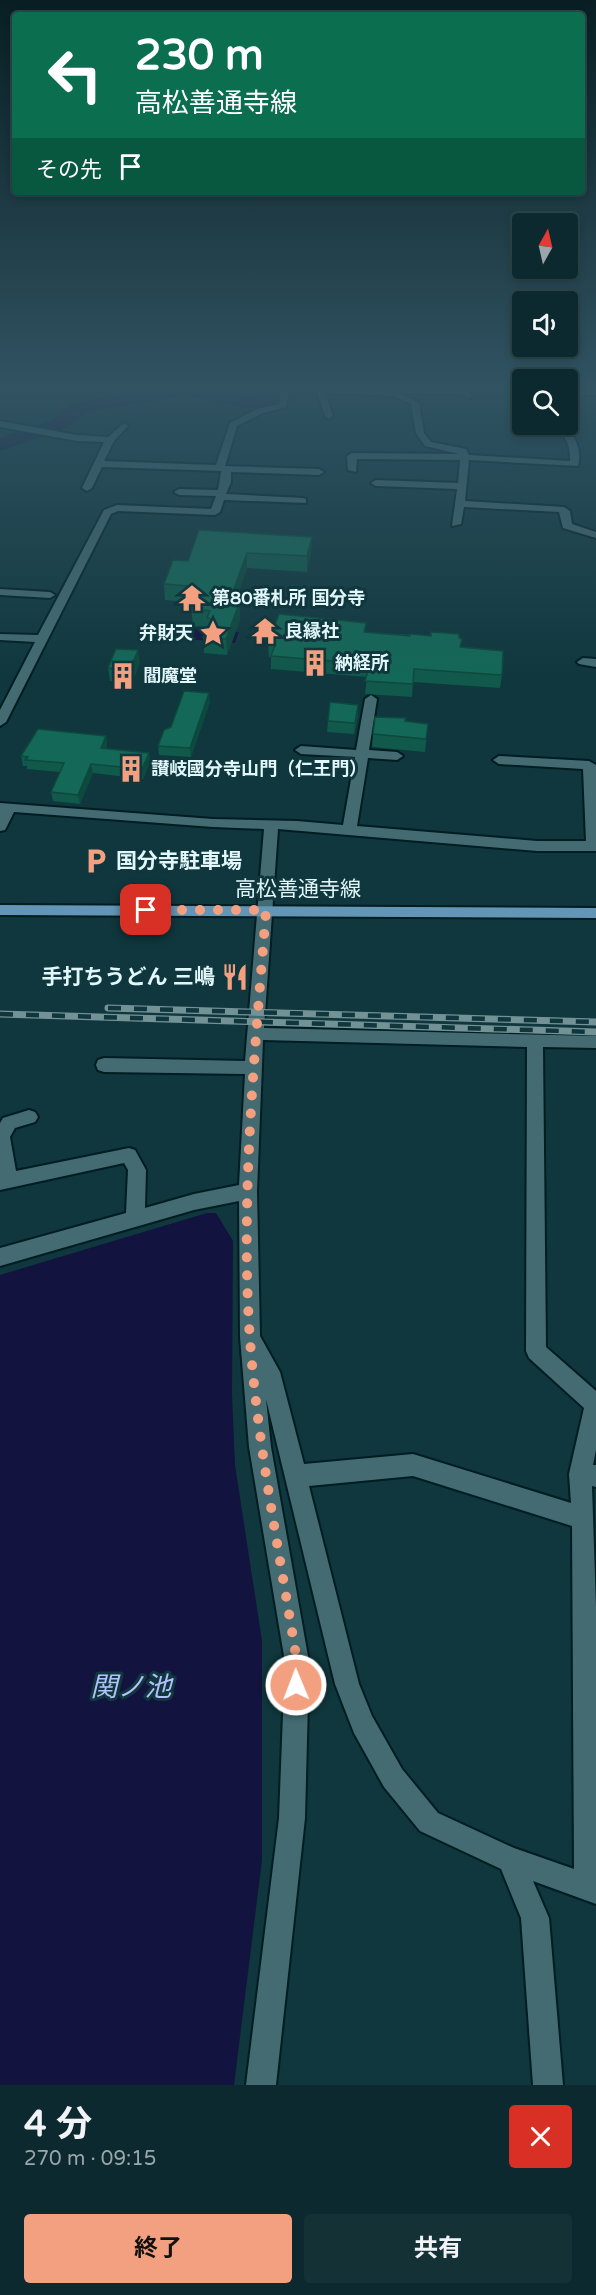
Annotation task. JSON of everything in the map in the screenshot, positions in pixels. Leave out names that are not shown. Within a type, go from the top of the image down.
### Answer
[{"type":"main road","name":"高松善通寺線","points":[[0,909],[596,913]]},
{"type":"street","points":[[0,722],[107,512],[117,507],[215,512],[225,485]]},
{"type":"street","points":[[442,485],[462,486],[456,524]]},
{"type":"street","points":[[179,492],[303,501]]},
{"type":"street","points":[[460,504],[561,509],[565,511],[567,526],[596,535]]},
{"type":"street","points":[[0,592],[50,595]]},
{"type":"street","points":[[0,637],[43,639]]},
{"type":"street","points":[[583,662],[596,663]]},
{"type":"street","points":[[349,830],[371,699]]},
{"type":"street","points":[[301,750],[397,756]]},
{"type":"street","points":[[0,827],[4,807],[154,820],[271,824],[537,846],[595,846],[589,765],[499,760]]},
{"type":"street","points":[[261,2085],[292,1818],[297,1662],[260,1447],[250,1337],[248,1191],[253,1068],[271,824]]},
{"type":"street","points":[[255,1034],[596,1042]]},
{"type":"street","points":[[250,1337],[270,1372],[347,1684],[363,1724],[393,1778],[429,1822],[510,1860],[592,1889],[583,1518],[595,1404],[536,1351],[535,1040]]},
{"type":"street","points":[[105,1065],[253,1068]]},
{"type":"street","points":[[29,1117],[9,1123],[1,1137],[4,1181],[129,1155],[137,1170],[135,1219]]},
{"type":"street","points":[[0,1257],[194,1202],[248,1191]]},
{"type":"street","points":[[297,1476],[413,1465],[583,1518]]},
{"type":"street","points":[[510,1860],[535,1918],[548,2085]]},
{"type":"water","points":[[144,625],[239,632],[235,643],[139,635]]},
{"type":"water","name":"関ノ池","points":[[207,1213],[216,1213],[233,1241],[232,1395],[235,1465],[262,1641],[262,1860],[234,2085],[0,2085],[0,1275]]},
{"type":"building","points":[[199,530],[312,537],[307,556],[247,553],[229,602],[239,604],[226,639],[203,637],[212,619],[207,618],[210,611],[191,607],[199,591],[187,590],[189,586],[164,584],[173,560],[188,561]]},
{"type":"building","points":[[279,614],[366,623],[364,632],[410,636],[410,634],[431,636],[431,632],[459,634],[459,638],[462,639],[460,647],[503,651],[502,675],[414,669],[413,684],[365,681],[370,664],[271,656],[275,645],[268,644]]},
{"type":"building","points":[[116,649],[138,650],[130,670],[108,668]]},
{"type":"building","points":[[184,691],[209,693],[190,748],[158,746],[164,730],[171,727]]},
{"type":"building","points":[[330,702],[358,705],[355,723],[328,721]]},
{"type":"building","points":[[375,717],[406,718],[405,721],[428,724],[426,739],[373,734]]},
{"type":"building","points":[[38,729],[106,736],[101,748],[149,753],[142,769],[91,764],[78,795],[51,792],[64,763],[25,760],[28,757],[21,756]]},
{"type":"railway","points":[[108,1008],[596,1022]]},
{"type":"railway","points":[[0,1014],[596,1032]]},
{"type":"place","name":"第80番札所 国分寺","points":[[192,598]]},
{"type":"place","name":"良縁社","points":[[265,631]]},
{"type":"place","name":"弁財天","points":[[213,633]]},
{"type":"place","name":"納経所","points":[[315,663]]},
{"type":"place","name":"閻魔堂","points":[[123,676]]},
{"type":"place","name":"讃岐國分寺山門（仁王門）","points":[[131,769]]},
{"type":"place","name":"国分寺駐車場","points":[[96,861]]},
{"type":"place","name":"手打ちうどん 三嶋","points":[[235,977]]},
{"type":"route","points":[[146,910],[266,910],[255,1034],[248,1191],[250,1337],[260,1447],[297,1662],[296,1685]]}]
